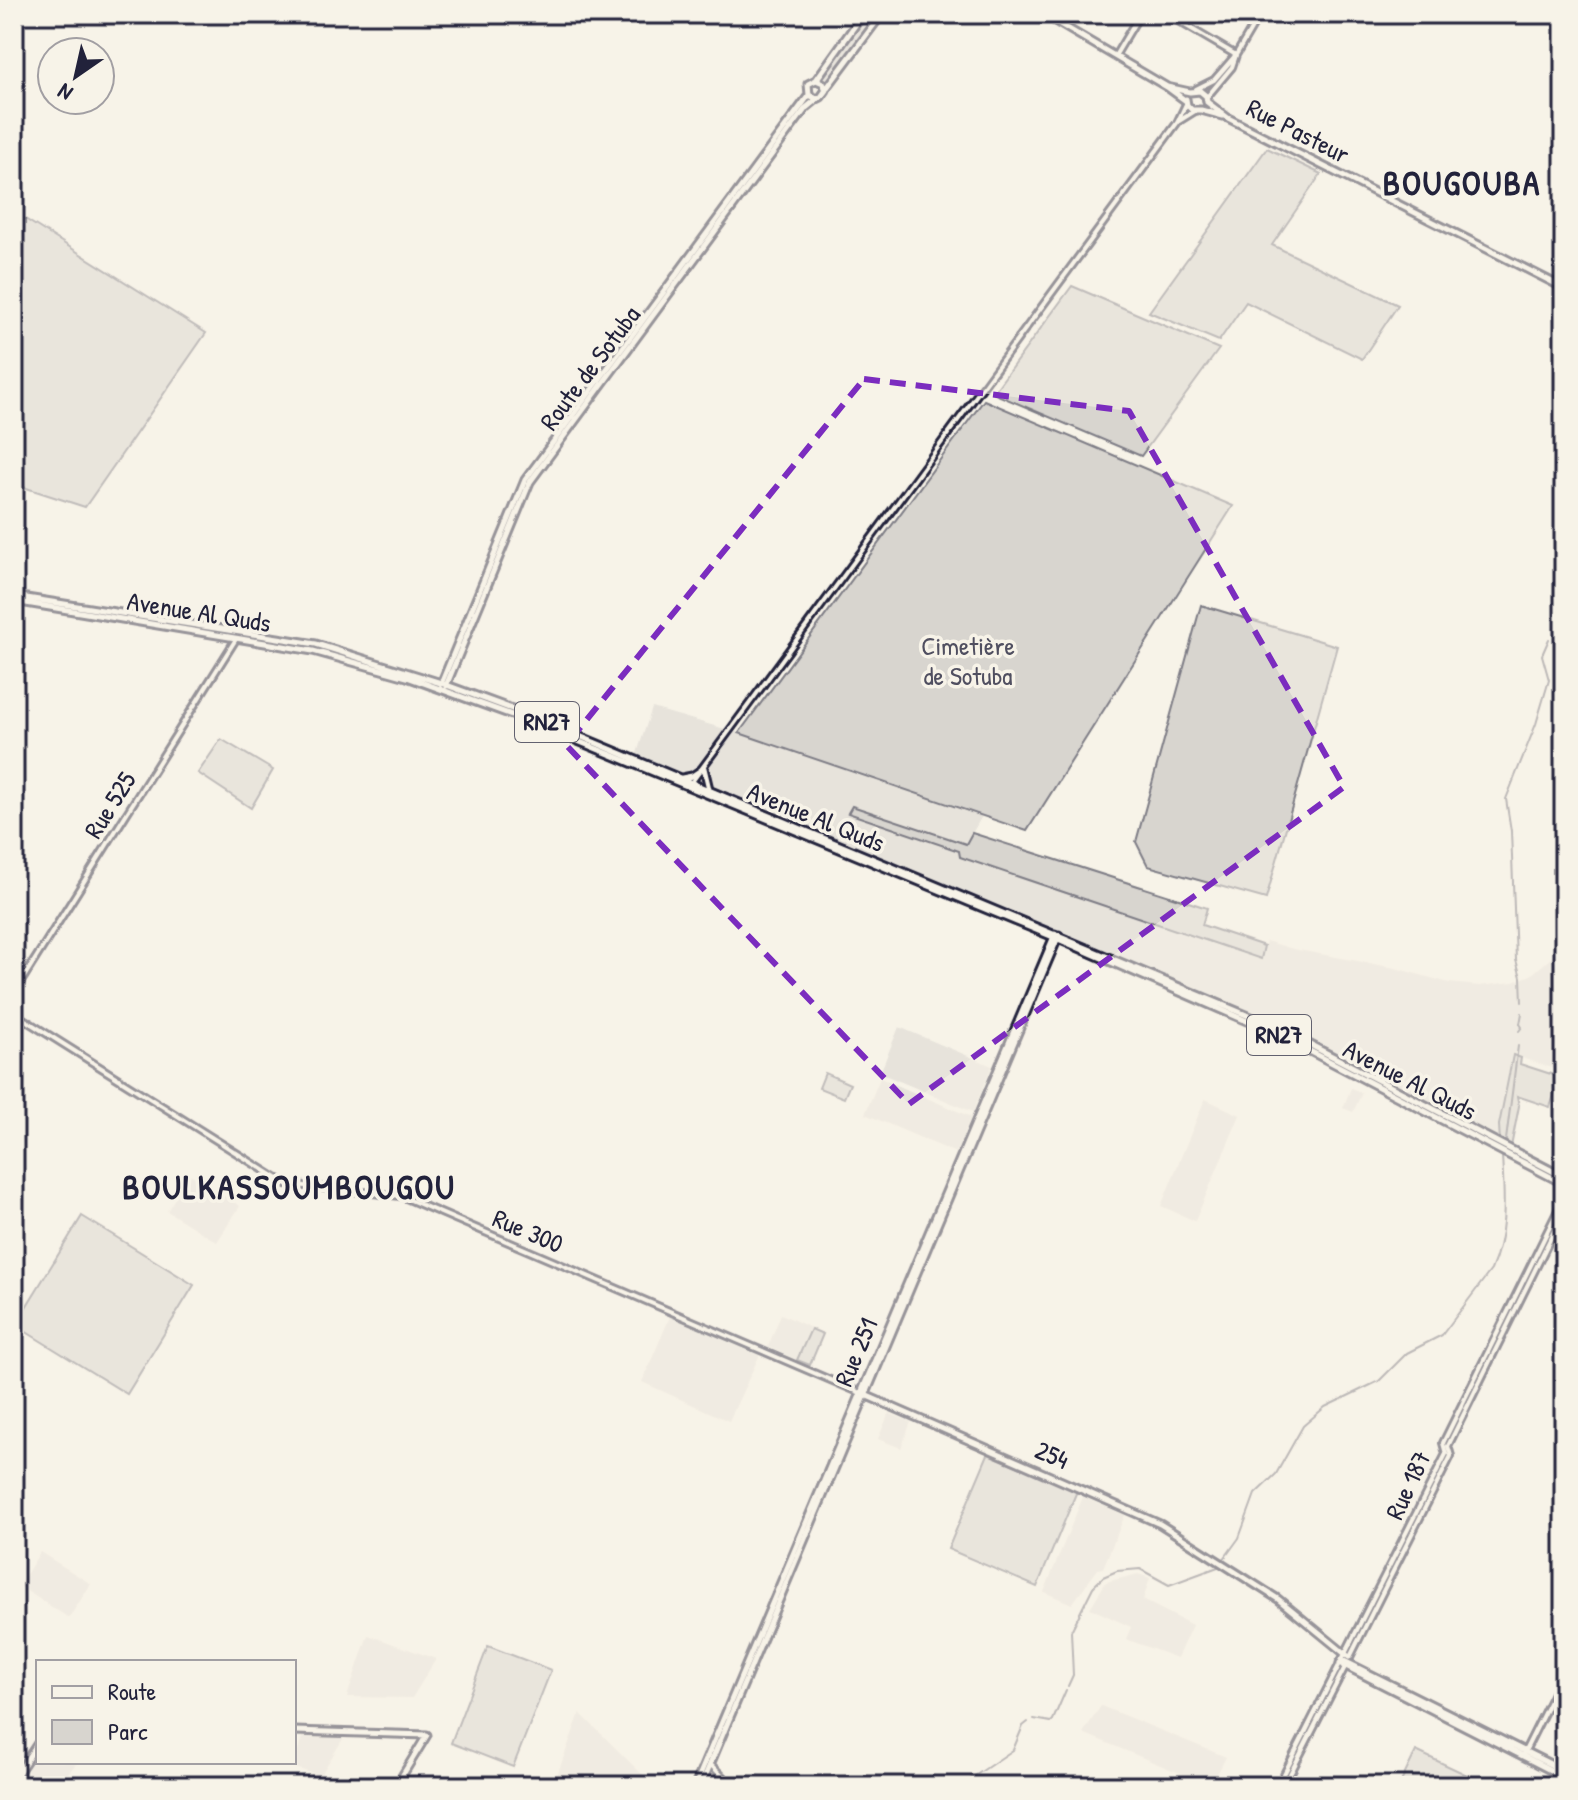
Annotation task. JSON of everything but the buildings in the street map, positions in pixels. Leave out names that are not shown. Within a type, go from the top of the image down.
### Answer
[{"type":"main road","points":[[863,14],[816,80],[808,84],[809,95],[817,99],[824,94],[882,14]]},
{"type":"main road","points":[[1043,14],[1167,87],[1199,110],[1228,118]]},
{"type":"main road","points":[[816,80],[823,83],[826,90]]},
{"type":"main road","points":[[1167,87],[1202,92],[1206,100],[1228,118]]},
{"type":"main road","points":[[1186,102],[1192,91]]},
{"type":"main road","name":"Route de Sotuba","points":[[443,687],[525,480],[809,95]]},
{"type":"main road","name":"Route de Sotuba","points":[[443,687],[530,482],[806,108],[817,99]]},
{"type":"main road","points":[[1199,110],[1206,100]]},
{"type":"main road","name":"Rue Pasteur","points":[[1228,118],[1564,288]]},
{"type":"main road","name":"Avenue Al Quds","points":[[14,598],[237,634],[344,658],[443,687],[534,717],[1056,936]]},
{"type":"main road","name":"Avenue Al Quds","points":[[443,687],[690,784],[1280,1029],[1564,1184]]},
{"type":"main road","points":[[681,778],[692,776],[704,768],[709,790]]},
{"type":"main road","name":"Rue 251","points":[[695,1786],[1056,936]]},
{"type":"main road","name":"Avenue Al Quds","points":[[1508,1151],[1564,1177]]},
{"type":"main road","name":"Rue 251","points":[[701,1786],[863,1394]]},
{"type":"main road","name":"254","points":[[863,1394],[1160,1524],[1278,1599],[1345,1660],[1564,1774]]},
{"type":"main road","points":[[296,1731],[427,1735],[396,1786]]},
{"type":"main road","points":[[14,1779],[36,1746]]},
{"type":"street","points":[[1115,56],[1140,14]]},
{"type":"street","points":[[1166,14],[1236,55]]},
{"type":"street","points":[[1192,91],[1214,80],[1236,55],[1260,14]]},
{"type":"street","points":[[1206,100],[1232,67],[1236,55]]},
{"type":"street","points":[[690,784],[1177,123],[1186,102]]},
{"type":"street","points":[[1177,123],[1199,110]]},
{"type":"street","name":"Rue 525","points":[[14,993],[237,634]]},
{"type":"street","name":"Rue 300","points":[[14,1013],[286,1184],[401,1196],[863,1394]]},
{"type":"street","name":"Rue 187","points":[[1284,1786],[1446,1454],[1443,1443],[1564,1198]]},
{"type":"street","name":"Rue 187","points":[[1278,1786],[1451,1456],[1448,1446],[1564,1211]]},
{"type":"street","points":[[1524,1754],[1564,1673]]},
{"type":"street","points":[[710,1764],[732,1786]]},
{"type":"highlighted area","points":[[864,379],[1129,411],[1344,787],[909,1104],[566,745]]},
{"type":"shaded area","points":[[652,708],[739,733],[982,816],[966,844],[853,806],[960,851],[1261,959],[1266,941],[1395,968],[1449,983],[1479,986],[1513,982],[1531,975],[1564,947],[1564,1072],[1513,1055],[1500,1142],[1280,1024],[636,756]]},
{"type":"shaded area","points":[[899,1027],[992,1066],[973,1112],[880,1073]]},
{"type":"shaded area","points":[[880,1078],[971,1117],[956,1153],[865,1114]]},
{"type":"shaded area","points":[[1351,1088],[1362,1093],[1353,1112],[1343,1108]]},
{"type":"shaded area","points":[[1205,1099],[1240,1115],[1195,1221],[1161,1206]]},
{"type":"shaded area","points":[[190,1174],[240,1206],[217,1242],[167,1211]]},
{"type":"shaded area","points":[[672,1312],[761,1352],[729,1421],[642,1382]]},
{"type":"shaded area","points":[[781,1314],[811,1328],[797,1360],[768,1347]]},
{"type":"shaded area","points":[[889,1413],[911,1422],[901,1448],[878,1439]]},
{"type":"shaded area","points":[[1083,1497],[1125,1515],[1103,1568],[1098,1569],[1072,1604],[1044,1592]]},
{"type":"shaded area","points":[[40,1552],[91,1584],[69,1618],[19,1586]]},
{"type":"shaded area","points":[[1138,1574],[1150,1578],[1143,1600],[1192,1625],[1177,1658],[1126,1639],[1131,1627],[1090,1608],[1106,1582]]},
{"type":"shaded area","points":[[368,1635],[436,1659],[412,1698],[347,1697]]},
{"type":"shaded area","points":[[1101,1706],[1226,1757],[1211,1786],[1083,1733]]},
{"type":"shaded area","points":[[580,1713],[654,1786],[553,1786]]},
{"type":"shaded area","points":[[303,1734],[346,1734],[320,1776],[293,1767]]},
{"type":"shaded area","points":[[36,1756],[36,1764],[77,1764],[57,1786],[15,1786]]},
{"type":"green space","points":[[866,14],[880,14],[825,83],[820,75]]},
{"type":"green space","points":[[1267,148],[1321,174],[1272,245],[1398,305],[1362,359],[1246,302],[1219,341],[1149,312]]},
{"type":"green space","points":[[14,212],[206,333],[85,507],[14,484]]},
{"type":"green space","points":[[1072,286],[1219,349],[1141,456],[993,393]]},
{"type":"green space","name":"Cimetière de Sotuba","points":[[984,400],[1233,506],[1027,831],[739,733]]},
{"type":"green space","points":[[1201,605],[1337,646],[1266,899],[1148,866],[1136,842]]},
{"type":"green space","points":[[221,739],[273,770],[251,808],[198,773]]},
{"type":"green space","points":[[852,806],[966,844],[972,833],[1207,908],[1202,925],[1264,946],[1261,959],[960,857],[959,851],[848,813]]},
{"type":"green space","points":[[1513,1055],[1521,1058],[1520,1064],[1560,1077],[1550,1107],[1517,1096],[1519,1106],[1511,1147],[1500,1142],[1499,1125]]},
{"type":"green space","points":[[825,1073],[850,1084],[844,1098],[819,1088]]},
{"type":"green space","points":[[82,1216],[194,1285],[127,1394],[15,1325]]},
{"type":"green space","points":[[811,1329],[823,1334],[810,1365],[797,1360]]},
{"type":"green space","points":[[988,1454],[1077,1491],[1037,1587],[948,1549]]},
{"type":"green space","points":[[488,1646],[551,1670],[513,1767],[451,1743]]},
{"type":"green space","points":[[1416,1751],[1478,1780],[1475,1786],[1399,1786]]},
{"type":"waterway","points":[[1522,1002],[1521,977],[1516,960],[1511,831],[1506,799],[1536,724],[1549,680],[1542,655],[1549,639]]},
{"type":"waterway","points":[[1519,1031],[1522,1013]]},
{"type":"waterway","points":[[1506,1140],[1518,1046]]},
{"type":"waterway","points":[[1068,1686],[1073,1675],[1071,1631],[1093,1587],[1103,1577],[1117,1571],[1140,1569],[1169,1585],[1218,1567],[1239,1538],[1255,1494],[1276,1474],[1303,1426],[1325,1407],[1379,1381],[1407,1353],[1442,1335],[1491,1270],[1496,1256],[1504,1213],[1502,1155]]},
{"type":"waterway","points":[[1034,1719],[1051,1722],[1066,1690]]},
{"type":"waterway","points":[[960,1786],[1013,1750],[1023,1726],[1028,1722]]},
{"type":"district","name":"BOUGOUBA","points":[[1462,183]]},
{"type":"district","name":"BOULKASSOUMBOUGOU","points":[[289,1187]]}]
